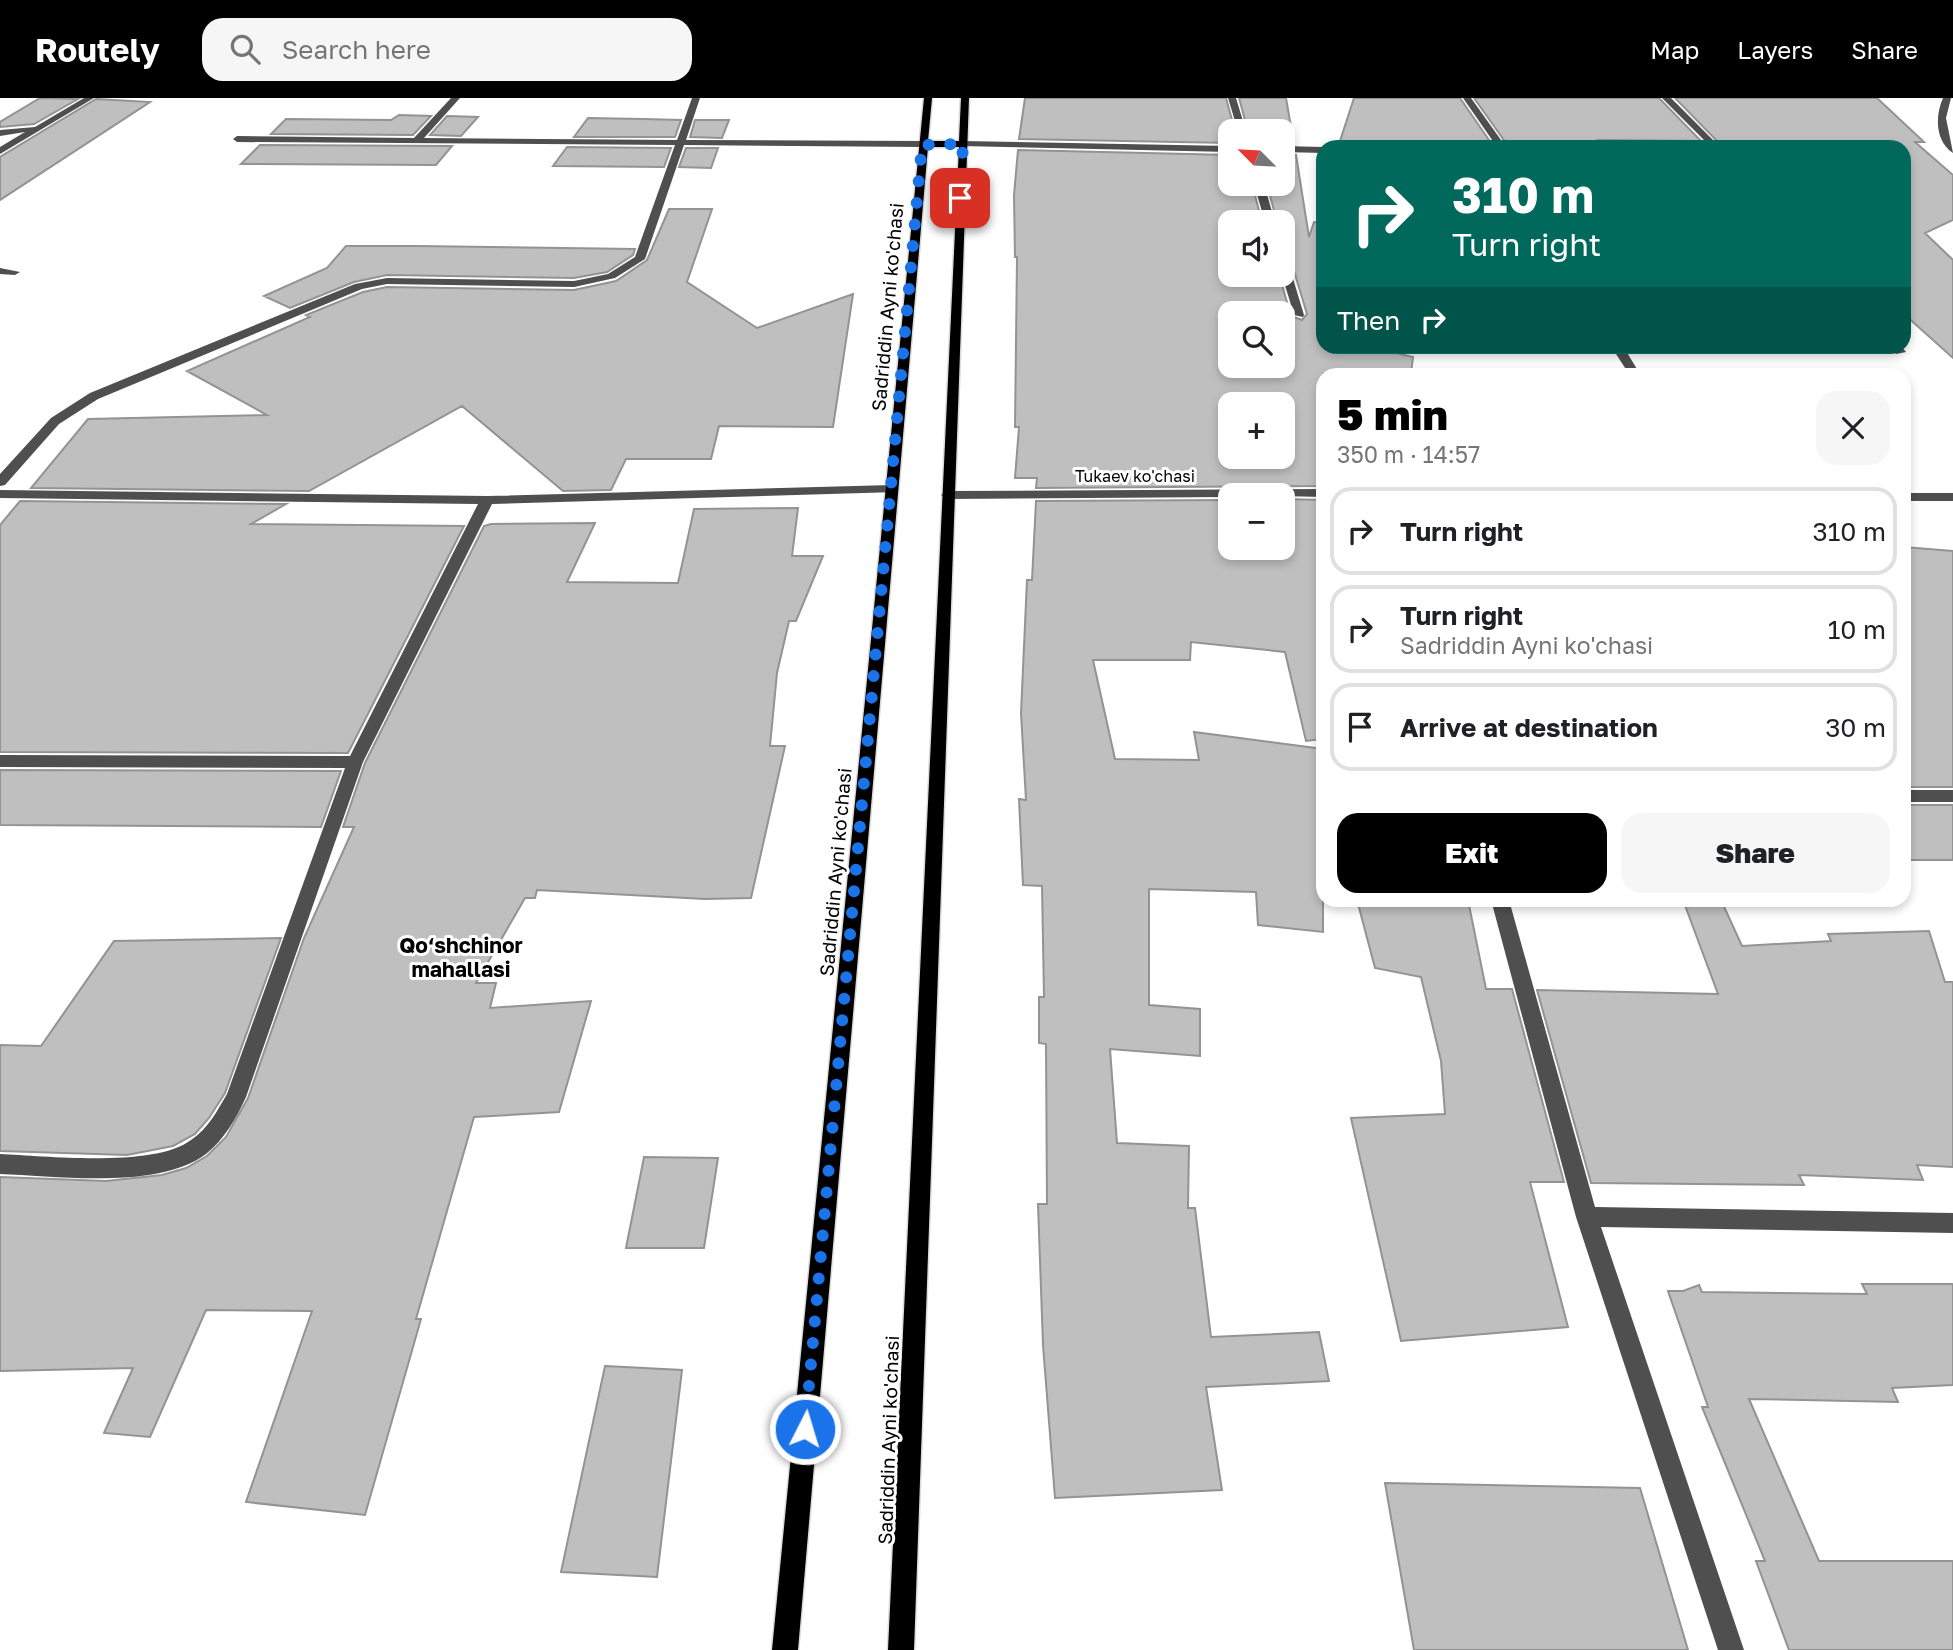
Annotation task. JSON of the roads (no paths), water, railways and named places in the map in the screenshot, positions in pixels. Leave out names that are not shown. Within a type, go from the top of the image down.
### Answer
[{"type":"main road","name":"Sadriddin Ayni ko'chasi","points":[[785,1650],[928,98]]},
{"type":"main road","name":"Sadriddin Ayni ko'chasi","points":[[901,1650],[965,98]]},
{"type":"main road","points":[[922,145],[963,144]]},
{"type":"street","points":[[0,151],[90,98]]},
{"type":"street","points":[[417,140],[456,98]]},
{"type":"street","points":[[0,482],[55,421],[94,396],[359,286],[387,281],[574,284],[611,276],[640,259],[678,142],[696,98]]},
{"type":"street","points":[[1232,98],[1238,119]]},
{"type":"street","points":[[1467,98],[1497,140]]},
{"type":"street","points":[[1667,98],[1709,140]]},
{"type":"street","points":[[1947,98],[1941,109],[1942,134],[1953,150]]},
{"type":"street","points":[[0,133],[39,128]]},
{"type":"street","points":[[237,139],[922,145]]},
{"type":"street","points":[[963,144],[1218,149]]},
{"type":"street","points":[[1295,149],[1316,150]]},
{"type":"street","points":[[0,271],[15,272]]},
{"type":"street","points":[[1291,287],[1299,315]]},
{"type":"street","points":[[0,494],[488,500],[892,489]]},
{"type":"street","name":"Tukaev ko'chasi","points":[[948,495],[1316,493]]},
{"type":"street","points":[[1911,497],[1953,497]]},
{"type":"street","points":[[0,1164],[146,1166],[192,1152],[217,1130],[236,1097],[355,762],[488,500]]},
{"type":"street","points":[[0,761],[355,762]]},
{"type":"street","points":[[1911,796],[1953,796]]},
{"type":"street","points":[[1502,907],[1587,1217],[1731,1650]]},
{"type":"street","points":[[1587,1217],[1953,1223]]},
{"type":"district","name":"Qo‘shchinor mahallasi","points":[[461,957]]}]
